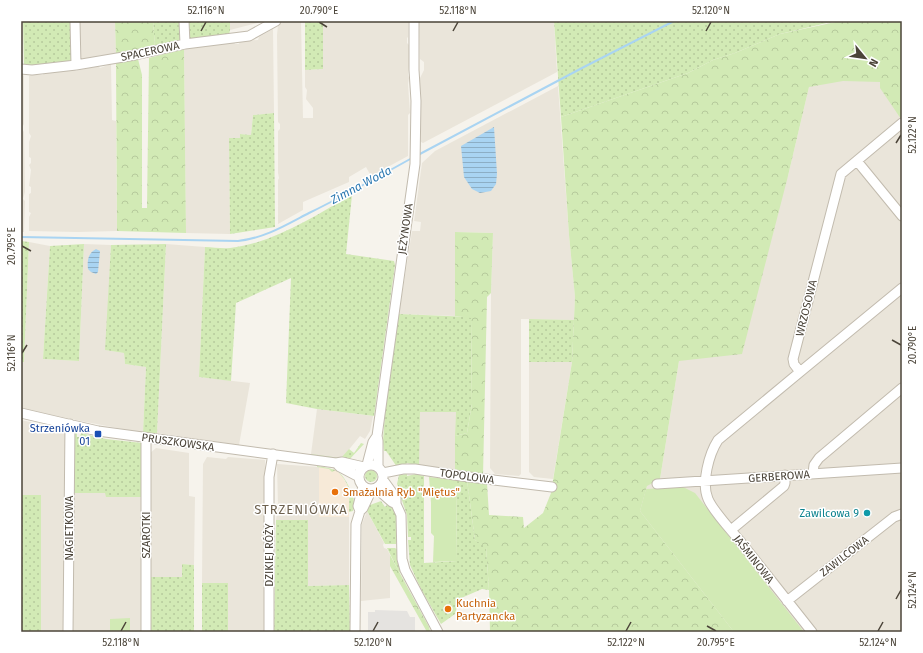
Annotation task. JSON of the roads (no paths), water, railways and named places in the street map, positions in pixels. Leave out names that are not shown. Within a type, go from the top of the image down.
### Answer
[{"type":"street","points":[[76,21],[76,65]]},
{"type":"street","points":[[184,21],[185,44]]},
{"type":"street","name":"JEŻYNOWA","points":[[381,473],[377,436],[416,154],[414,21]]},
{"type":"street","name":"SPACEROWA","points":[[21,69],[32,70],[76,65],[185,44],[249,36],[274,22]]},
{"type":"street","name":"WRZOSOWA","points":[[800,372],[794,364],[793,359],[841,174],[902,123]]},
{"type":"street","points":[[856,161],[902,216]]},
{"type":"street","points":[[707,482],[709,458],[718,440],[902,288]]},
{"type":"street","points":[[813,473],[814,465],[819,458],[902,388]]},
{"type":"street","name":"PRUSZKOWSKA","points":[[21,413],[98,431],[366,466]]},
{"type":"street","name":"NAGIETKOWA","points":[[68,632],[70,424]]},
{"type":"street","name":"JEŻYNOWA","points":[[366,466],[373,442],[377,436]]},
{"type":"street","name":"SZAROTKI","points":[[146,438],[146,632]]},
{"type":"street","name":"DZIKIEJ RÓŻY","points":[[268,632],[269,477],[273,454]]},
{"type":"street","name":"PRUSZKOWSKA","points":[[336,463],[340,467],[359,477]]},
{"type":"street","points":[[360,511],[358,506],[363,486],[359,477],[360,471],[366,466],[373,464],[381,473],[396,498],[396,504],[401,518],[402,559],[405,570],[437,631]]},
{"type":"street","name":"GERBEROWA","points":[[657,484],[707,482],[713,480],[902,468]]},
{"type":"street","name":"TOPOLOWA","points":[[381,473],[402,469],[415,469],[552,487]]},
{"type":"street","points":[[355,632],[355,530],[360,511],[374,488],[379,486],[381,473]]},
{"type":"street","points":[[731,530],[784,486],[785,476]]},
{"type":"street","name":"JAŚMINOWA","points":[[707,482],[708,499],[812,632]]},
{"type":"street","points":[[363,486],[374,488],[396,504]]},
{"type":"street","name":"ZAWILCOWA","points":[[787,601],[894,517],[902,514]]},
{"type":"water","points":[[494,127],[497,174],[496,184],[491,191],[480,193],[472,189],[464,177],[461,146]]},
{"type":"water","points":[[96,249],[100,251],[98,272],[96,274],[88,269],[88,263],[90,255]]},
{"type":"waterway","name":"Zimna Woda","points":[[418,155],[674,21]]},
{"type":"waterway","name":"Zimna Woda","points":[[21,237],[238,241],[248,239],[266,234],[284,226],[412,158]]},
{"type":"place","name":"Strzeniówka 01","points":[[98,434]]},
{"type":"place","name":"Smażalnia Ryb \"Miętus\"","points":[[335,492]]},
{"type":"place","name":"Zawilcowa 9","points":[[867,513]]},
{"type":"place","name":"Kuchnia Partyzancka","points":[[448,609]]},
{"type":"district","name":"STRZENIÓWKA","points":[[301,509]]}]
